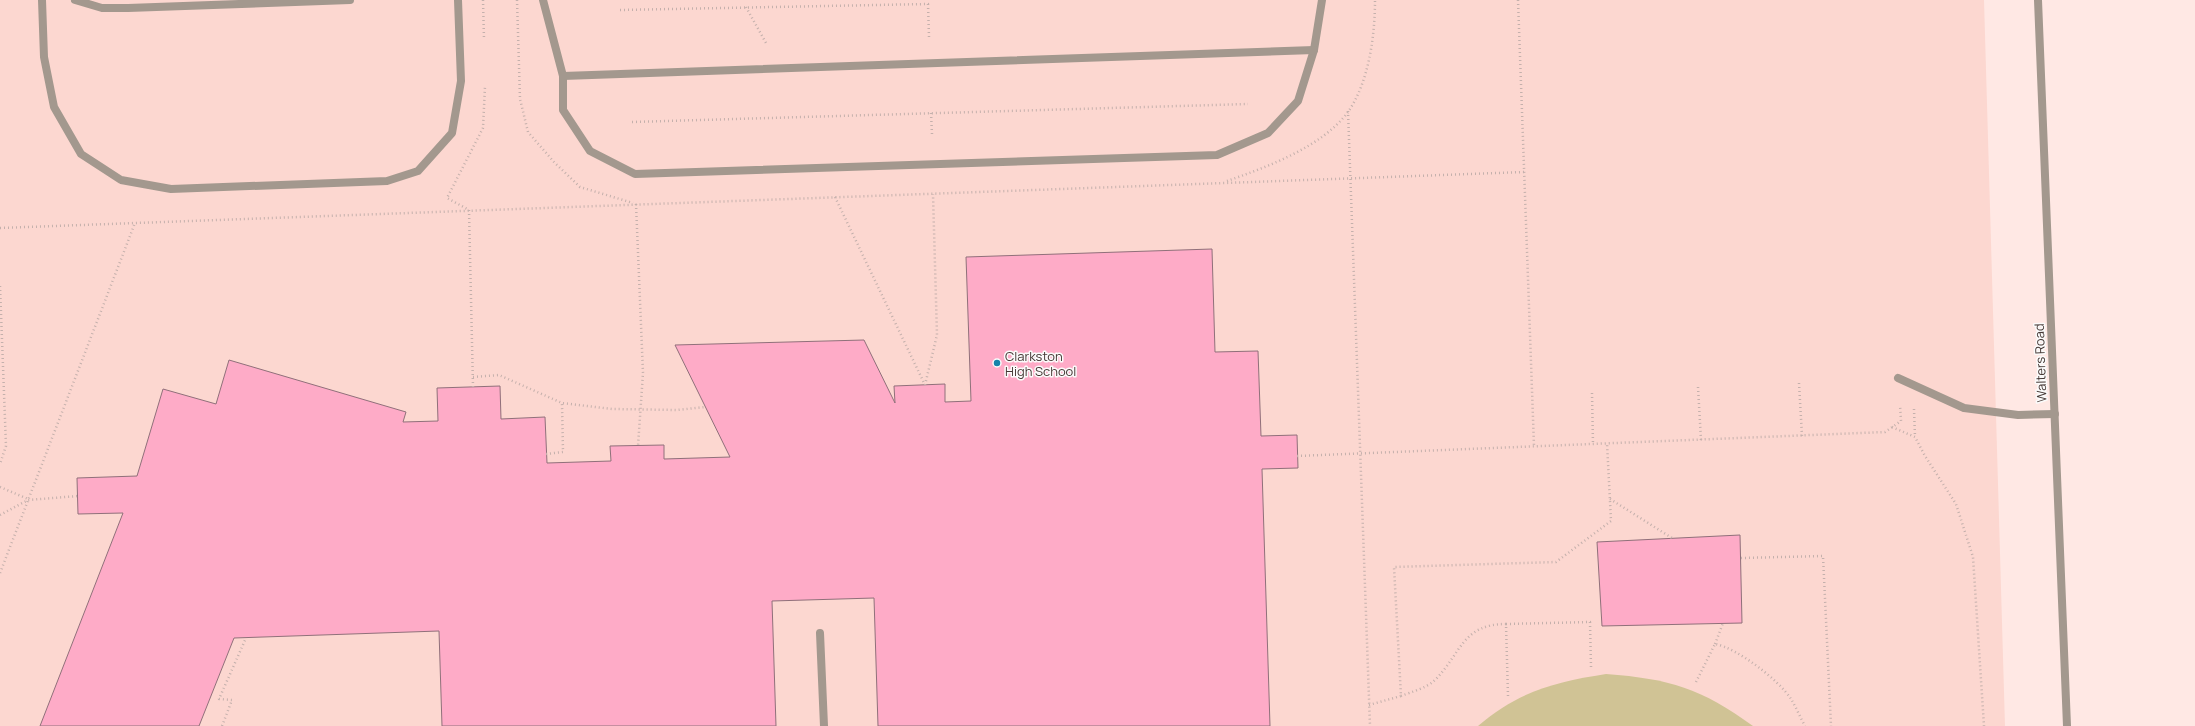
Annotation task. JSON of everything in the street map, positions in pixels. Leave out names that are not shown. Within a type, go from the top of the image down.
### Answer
[{"type":"street","points":[[42,0],[44,57],[54,107],[81,154],[121,180],[171,189],[387,181],[418,171],[452,133],[461,81],[458,0]]},
{"type":"street","points":[[76,0],[102,8],[350,0]]},
{"type":"street","points":[[543,0],[562,76],[563,110],[590,151],[635,174],[1217,155],[1268,133],[1298,101],[1314,50],[1322,0]]},
{"type":"street","name":"Walters Road","points":[[2038,0],[2067,726]]},
{"type":"street","points":[[562,76],[1314,50]]},
{"type":"street","points":[[1898,378],[1964,408],[2018,415],[2054,414]]},
{"type":"street","points":[[820,633],[824,726]]},
{"type":"path","points":[[1223,183],[1255,172],[1300,151],[1332,128],[1348,111],[1368,67],[1375,26],[1375,0]]},
{"type":"path","points":[[1518,0],[1534,446]]},
{"type":"path","points":[[620,10],[928,4],[929,37]]},
{"type":"path","points":[[746,7],[766,43]]},
{"type":"path","points":[[632,122],[1248,104]]},
{"type":"path","points":[[1348,111],[1370,726]]},
{"type":"path","points":[[931,113],[932,134]]},
{"type":"path","points":[[0,228],[1524,172]]},
{"type":"path","points":[[835,197],[925,385],[937,335],[934,194]]},
{"type":"path","points":[[636,204],[643,373],[638,446]]},
{"type":"path","points":[[469,210],[473,387]]},
{"type":"path","points":[[0,573],[135,222]]},
{"type":"path","points":[[0,286],[6,446],[0,464]]},
{"type":"path","points":[[473,377],[499,375],[562,403],[612,409],[677,410],[705,407]]},
{"type":"path","points":[[1297,456],[1885,432],[1901,422],[1898,378]]},
{"type":"path","points":[[1799,383],[1802,436]]},
{"type":"path","points":[[1698,387],[1701,440]]},
{"type":"path","points":[[1592,393],[1593,444]]},
{"type":"path","points":[[546,454],[562,452],[562,403]]},
{"type":"path","points":[[1892,427],[1915,436],[1925,456],[1956,504],[1971,551],[1981,665],[1984,726]]},
{"type":"path","points":[[1401,696],[1394,567],[1556,562],[1611,521],[1607,444]]},
{"type":"path","points":[[0,487],[28,500]]},
{"type":"path","points":[[0,515],[28,500],[78,496]]},
{"type":"path","points":[[1610,498],[1672,538]]},
{"type":"path","points":[[1741,558],[1823,556],[1831,726]]},
{"type":"path","points":[[1369,705],[1401,696],[1434,682],[1468,636],[1490,624],[1590,622],[1591,667]]},
{"type":"path","points":[[1696,682],[1715,644],[1723,623]]},
{"type":"path","points":[[1506,624],[1508,696]]},
{"type":"path","points":[[222,726],[232,700],[219,699],[246,638]]},
{"type":"path","points":[[1715,644],[1726,646],[1758,666],[1790,697],[1805,726]]},
{"type":"shaded area","name":"Clarkston High School","points":[[0,0],[1984,0],[2005,726],[0,726]]},
{"type":"shaded area","points":[[1606,674],[1649,679],[1684,688],[1717,703],[1753,726],[1478,726],[1508,704],[1523,696],[1554,685]]},
{"type":"building","name":"Clarkston High School","points":[[1212,249],[1215,352],[1258,351],[1261,436],[1297,435],[1298,468],[1262,469],[1270,726],[878,726],[874,598],[772,601],[776,726],[442,726],[439,631],[234,638],[199,726],[40,726],[123,513],[78,514],[77,478],[137,476],[163,389],[216,404],[229,360],[406,412],[403,422],[438,421],[437,388],[500,386],[501,419],[545,417],[547,463],[611,461],[610,446],[664,445],[664,459],[730,457],[675,345],[864,340],[895,403],[894,386],[945,384],[945,402],[971,401],[966,257]]},
{"type":"building","points":[[1740,535],[1742,623],[1602,626],[1597,542]]},
{"type":"place","name":"Clarkston High School","points":[[997,363]]}]
